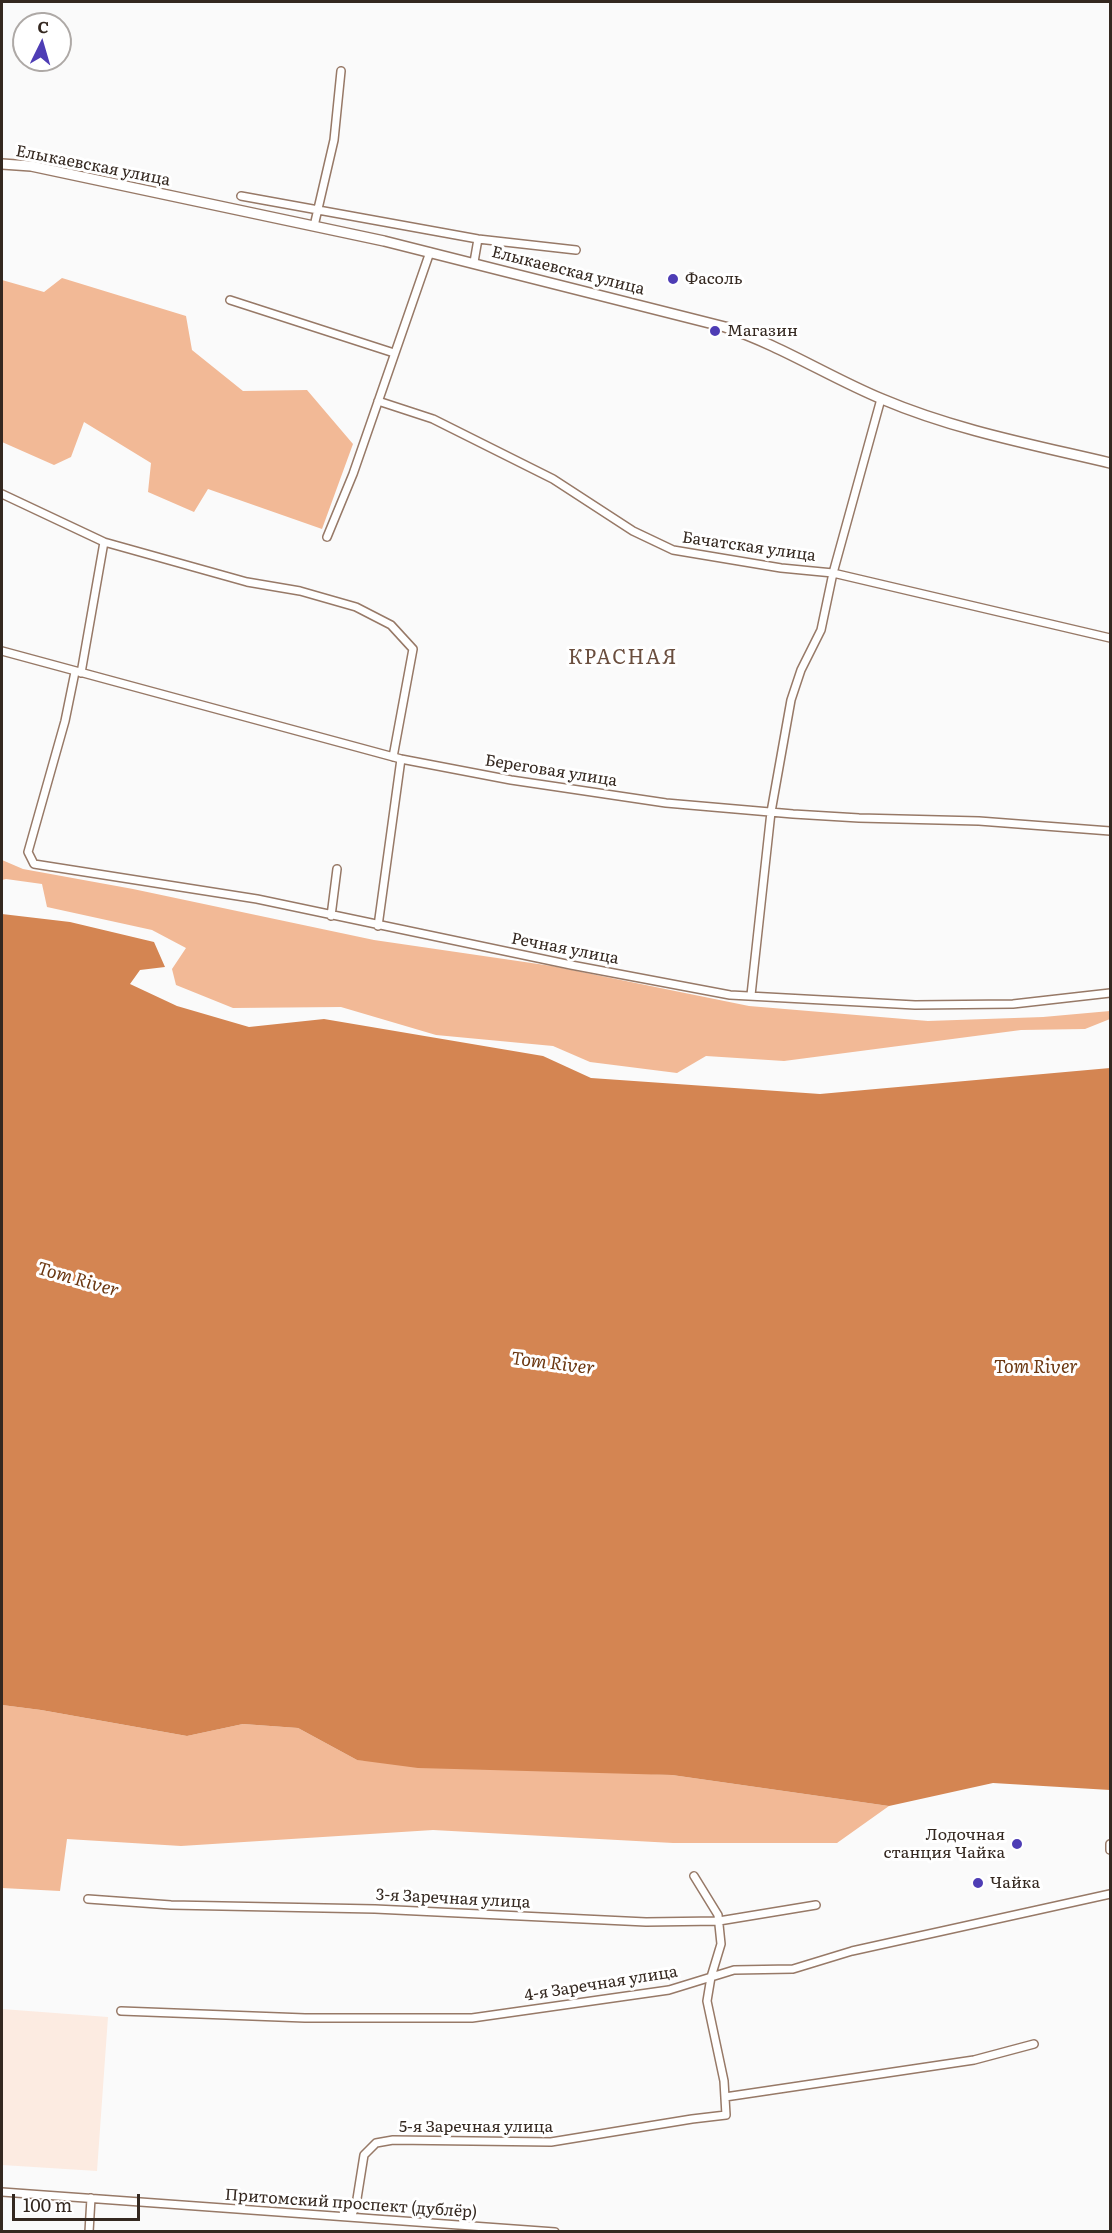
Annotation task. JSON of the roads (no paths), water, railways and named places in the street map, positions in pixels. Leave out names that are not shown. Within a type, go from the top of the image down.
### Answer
[{"type":"street","points":[[314,226],[334,140],[341,71]]},
{"type":"street","name":"Елыкаевская улица","points":[[2,164],[31,166],[474,262],[740,332],[881,399],[923,415],[1000,437],[1110,463]]},
{"type":"street","points":[[241,196],[477,238],[576,250]]},
{"type":"street","points":[[474,262],[477,238]]},
{"type":"street","points":[[327,537],[353,474],[430,252]]},
{"type":"street","points":[[230,300],[394,353]]},
{"type":"street","points":[[751,995],[771,812],[791,700],[801,670],[820,630],[833,573],[881,399]]},
{"type":"street","name":"Бачатская улица","points":[[378,401],[433,419],[543,474],[633,531],[672,550],[781,568],[833,573],[1110,638]]},
{"type":"street","points":[[2,494],[104,542],[247,582],[300,591],[356,607],[391,625],[413,649],[393,757]]},
{"type":"street","points":[[78,673],[104,542]]},
{"type":"street","name":"Береговая улица","points":[[2,651],[393,757],[511,780],[644,799],[771,812],[859,818],[979,821],[1110,831]]},
{"type":"street","name":"Речная улица","points":[[78,673],[28,852],[33,864],[257,899],[378,926],[730,994],[915,1005],[1013,1004],[1110,993]]},
{"type":"street","points":[[378,926],[401,759]]},
{"type":"street","points":[[332,916],[337,869]]},
{"type":"street","points":[[1110,1844],[1110,1850]]},
{"type":"street","points":[[694,1876],[719,1920],[721,1944],[711,1977],[707,2001],[724,2081],[725,2097],[974,2060],[1034,2044]]},
{"type":"street","name":"4-я Заречная улица","points":[[121,2011],[305,2019],[471,2018],[669,1990],[734,1970],[793,1969],[852,1951],[1110,1894]]},
{"type":"street","name":"3-я Заречная улица","points":[[88,1899],[171,1905],[375,1909],[646,1922],[719,1920],[816,1905]]},
{"type":"street","name":"5-я Заречная улица","points":[[351,2217],[356,2205],[364,2155],[375,2143],[393,2140],[551,2142],[726,2115],[725,2097]]},
{"type":"street","name":"Притомский проспект (дублёр)","points":[[2,2192],[555,2232]]},
{"type":"street","points":[[89,2232],[91,2198]]},
{"type":"water","name":"Tom River","points":[[2,914],[70,922],[154,942],[165,967],[140,970],[130,984],[177,1006],[249,1027],[324,1019],[543,1056],[591,1078],[820,1094],[1110,1068],[1110,1790],[993,1783],[889,1806],[672,1775],[418,1768],[357,1760],[298,1728],[243,1724],[187,1736],[2,1705]]},
{"type":"place","name":"Фасоль","points":[[673,279]]},
{"type":"place","name":"Магазин","points":[[715,331]]},
{"type":"place","name":"Лодочная станция Чайка","points":[[1017,1844]]},
{"type":"place","name":"Чайка","points":[[978,1883]]},
{"type":"district","name":"КРАСНАЯ","points":[[623,658]]}]
